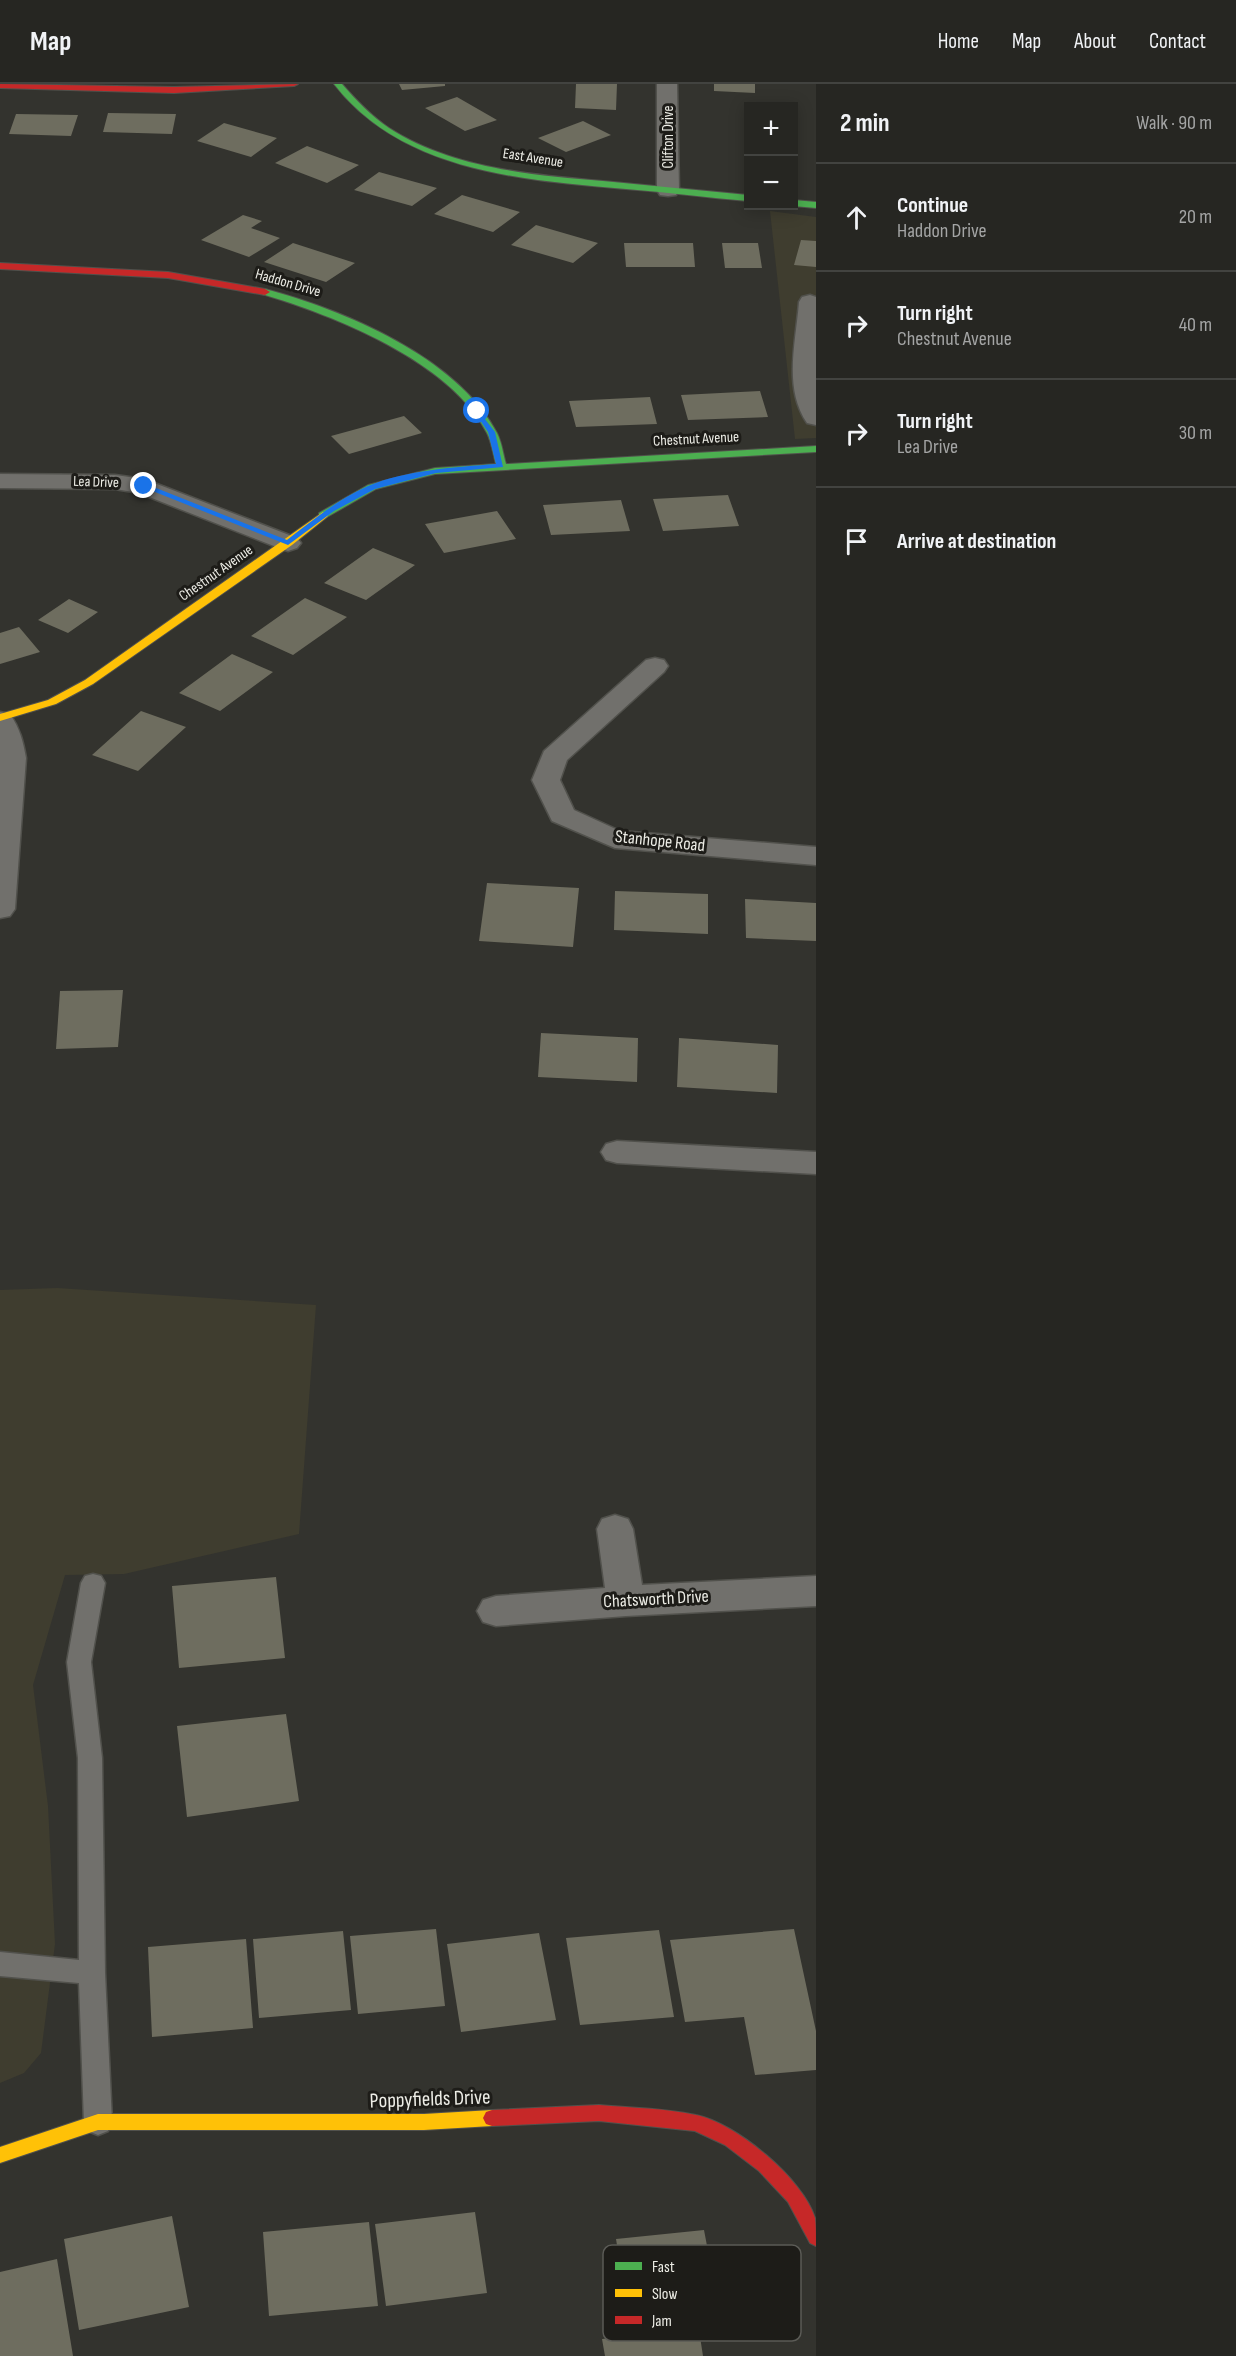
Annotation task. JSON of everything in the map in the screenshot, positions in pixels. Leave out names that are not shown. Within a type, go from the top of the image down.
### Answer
[{"type":"street","points":[[0,86],[174,90],[294,84]]},
{"type":"street","name":"East Avenue","points":[[338,84],[348,99],[365,115],[392,134],[419,147],[464,162],[510,173],[560,180],[744,198]]},
{"type":"street","name":"Clifton Drive","points":[[668,84],[668,190]]},
{"type":"street","points":[[798,203],[816,205]]},
{"type":"street","name":"Haddon Drive","points":[[0,266],[128,272],[199,279],[285,297],[334,314],[385,340],[442,378],[477,411],[492,432],[501,466]]},
{"type":"street","points":[[810,302],[804,387],[816,418]]},
{"type":"street","name":"Chestnut Avenue","points":[[0,719],[52,702],[89,682],[288,543],[331,509],[372,487],[435,471],[816,449]]},
{"type":"street","name":"Lea Drive","points":[[0,482],[115,482],[144,486],[288,543]]},
{"type":"street","name":"Stanhope Road","points":[[655,666],[554,757],[546,780],[562,815],[615,840],[816,856]]},
{"type":"street","points":[[0,719],[9,737],[12,758],[0,909]]},
{"type":"street","points":[[617,1152],[816,1163]]},
{"type":"street","points":[[615,1529],[626,1600]]},
{"type":"street","name":"Chatsworth Drive","points":[[496,1611],[626,1600],[816,1591]]},
{"type":"street","name":"Poppyfields Drive","points":[[0,2155],[98,2122],[424,2122],[599,2114],[655,2117],[697,2123],[731,2139],[765,2165],[794,2196],[816,2237]]},
{"type":"lane","points":[[93,1583],[79,1662],[90,1758],[92,1973],[98,2122]]},
{"type":"lane","points":[[0,1964],[92,1973]]},
{"type":"shaded area","points":[[770,211],[816,217],[816,438],[795,439]]},
{"type":"shaded area","points":[[57,1288],[316,1305],[299,1534],[124,1574],[65,1575],[33,1685],[48,1806],[55,1944],[41,2053],[24,2073],[0,2083],[0,1290]]},
{"type":"building","points":[[399,84],[445,84],[445,86],[402,90]]},
{"type":"building","points":[[576,84],[617,84],[616,110],[575,108]]},
{"type":"building","points":[[714,84],[755,84],[755,93],[714,91]]},
{"type":"building","points":[[457,97],[497,120],[465,131],[425,108]]},
{"type":"building","points":[[108,113],[176,114],[172,134],[103,132]]},
{"type":"building","points":[[16,114],[78,115],[71,136],[9,134]]},
{"type":"building","points":[[583,121],[611,135],[566,152],[538,138]]},
{"type":"building","points":[[224,123],[277,138],[251,157],[197,141]]},
{"type":"building","points":[[307,146],[359,165],[327,183],[275,163]]},
{"type":"building","points":[[379,172],[437,188],[412,206],[354,190]]},
{"type":"building","points":[[462,195],[520,212],[493,232],[434,214]]},
{"type":"building","points":[[243,215],[262,221],[251,228],[280,238],[249,257],[201,240]]},
{"type":"building","points":[[536,225],[598,243],[573,263],[511,245]]},
{"type":"building","points":[[801,240],[816,241],[816,267],[794,265]]},
{"type":"building","points":[[293,243],[355,263],[326,282],[264,262]]},
{"type":"building","points":[[624,243],[693,243],[695,267],[626,267]]},
{"type":"building","points":[[722,243],[758,243],[762,268],[725,268]]},
{"type":"building","points":[[760,391],[768,417],[688,420],[681,395]]},
{"type":"building","points":[[650,397],[657,424],[576,427],[569,401]]},
{"type":"building","points":[[404,416],[422,433],[349,454],[331,436]]},
{"type":"building","points":[[728,495],[739,526],[663,531],[653,499]]},
{"type":"building","points":[[621,500],[630,531],[551,535],[543,505]]},
{"type":"building","points":[[497,511],[516,539],[444,553],[425,524]]},
{"type":"building","points":[[373,548],[415,565],[366,600],[324,583]]},
{"type":"building","points":[[305,598],[347,617],[293,655],[251,636]]},
{"type":"building","points":[[69,599],[98,612],[68,633],[38,620]]},
{"type":"building","points":[[19,627],[40,652],[0,664],[0,633]]},
{"type":"building","points":[[232,654],[273,672],[220,711],[179,693]]},
{"type":"building","points":[[141,711],[186,727],[138,771],[92,755]]},
{"type":"building","points":[[487,883],[579,888],[573,947],[479,941]]},
{"type":"building","points":[[615,891],[708,894],[708,934],[614,930]]},
{"type":"building","points":[[745,899],[816,903],[816,941],[746,938]]},
{"type":"building","points":[[123,990],[118,1047],[56,1049],[60,991]]},
{"type":"building","points":[[541,1033],[638,1038],[637,1082],[538,1077]]},
{"type":"building","points":[[679,1038],[778,1045],[777,1093],[677,1087]]},
{"type":"building","points":[[276,1577],[285,1658],[179,1668],[172,1586]]},
{"type":"building","points":[[286,1714],[299,1801],[187,1817],[177,1726]]},
{"type":"building","points":[[436,1929],[445,2006],[358,2014],[350,1936]]},
{"type":"building","points":[[794,1929],[816,2031],[816,2070],[755,2075],[744,2017],[685,2022],[670,1940]]},
{"type":"building","points":[[659,1930],[674,2017],[580,2025],[566,1938]]},
{"type":"building","points":[[343,1931],[351,2010],[259,2018],[253,1939]]},
{"type":"building","points":[[539,1933],[556,2020],[461,2032],[447,1944]]},
{"type":"building","points":[[246,1939],[253,2028],[152,2037],[148,1947]]},
{"type":"building","points":[[475,2212],[487,2293],[386,2306],[375,2224]]},
{"type":"building","points":[[172,2216],[189,2307],[79,2330],[64,2239]]},
{"type":"building","points":[[369,2222],[378,2306],[269,2316],[263,2232]]},
{"type":"building","points":[[704,2230],[707,2245],[617,2245],[616,2239]]},
{"type":"building","points":[[57,2259],[73,2356],[0,2356],[0,2272]]},
{"type":"building","points":[[602,2339],[603,2341],[701,2341],[703,2356],[605,2356]]},
{"type":"traffic: fast","points":[[338,84],[364,112],[395,135],[420,147],[473,165],[529,176],[744,198]]},
{"type":"traffic: fast","points":[[798,203],[816,205]]},
{"type":"traffic: fast","points":[[265,292],[325,312],[358,326],[422,362],[450,383],[474,406],[493,435],[501,466]]},
{"type":"traffic: fast","points":[[323,515],[372,487],[435,471],[816,449]]},
{"type":"traffic: slow","points":[[0,718],[52,702],[89,682],[288,543],[323,515]]},
{"type":"traffic: slow","points":[[0,2155],[98,2122],[424,2122],[492,2118]]},
{"type":"traffic: jam","points":[[0,86],[174,90],[294,84]]},
{"type":"traffic: jam","points":[[0,266],[168,275],[265,292]]},
{"type":"traffic: jam","points":[[492,2118],[599,2113],[697,2123],[731,2139],[765,2165],[794,2196],[816,2237]]},
{"type":"route","points":[[144,486],[162,491],[288,543],[331,509],[372,487],[411,475],[435,471],[501,466],[492,432],[477,411]]}]
